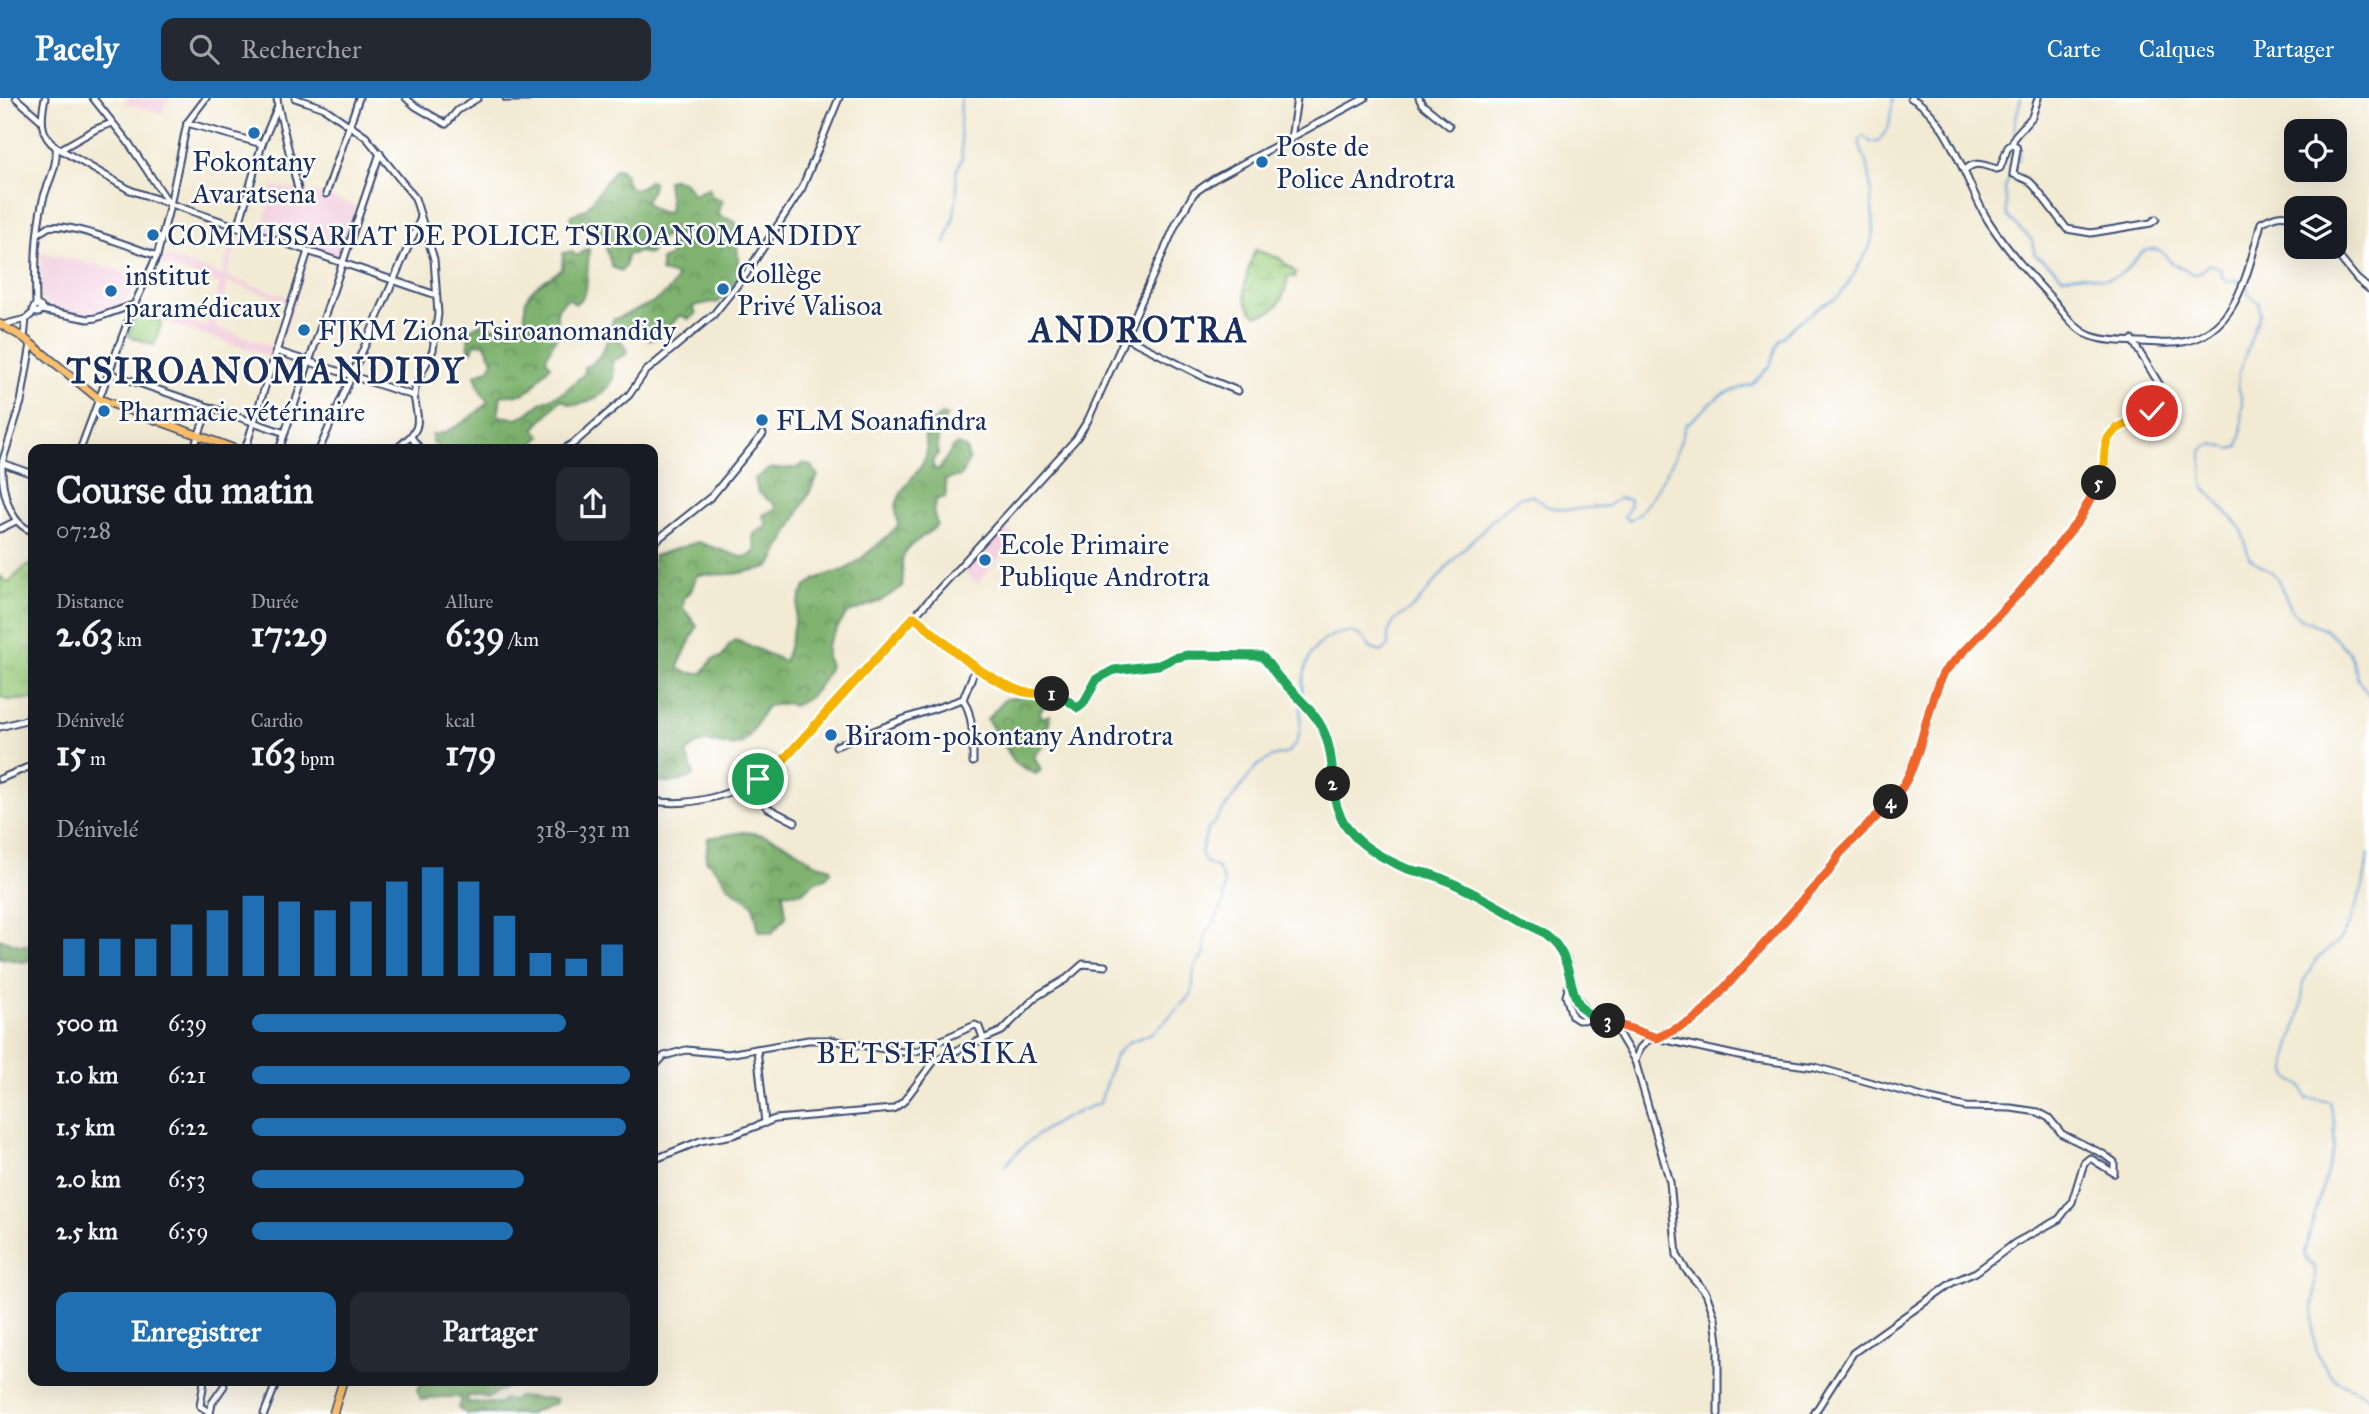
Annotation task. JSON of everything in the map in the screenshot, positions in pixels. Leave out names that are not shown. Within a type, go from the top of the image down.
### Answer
[{"type":"main road","points":[[1,325],[24,338],[99,399],[217,444]]},
{"type":"main road","points":[[333,1414],[341,1386]]},
{"type":"street","points":[[16,98],[42,121]]},
{"type":"street","points":[[45,98],[42,121],[43,134],[48,142],[130,190],[436,295]]},
{"type":"street","points":[[93,98],[128,142],[170,205]]},
{"type":"street","points":[[82,444],[134,305],[157,256],[187,123],[206,98]]},
{"type":"street","points":[[277,98],[298,189]]},
{"type":"street","points":[[295,98],[324,108],[366,137],[415,198],[420,220],[431,244],[436,332],[433,350],[416,384],[414,396],[419,421],[417,430],[402,444]]},
{"type":"street","points":[[326,194],[359,98]]},
{"type":"street","points":[[406,98],[446,124],[458,110],[478,98]]},
{"type":"street","points":[[506,98],[528,98]]},
{"type":"street","points":[[572,444],[629,395],[645,373],[714,314],[746,274],[802,188],[839,98]]},
{"type":"street","points":[[1291,139],[1297,98]]},
{"type":"street","points":[[658,801],[698,801],[746,784],[777,767],[1076,439],[1088,420],[1175,224],[1194,193],[1214,179],[1365,98]]},
{"type":"street","points":[[1419,98],[1422,104],[1448,126]]},
{"type":"street","points":[[1911,98],[1930,112],[1988,220],[2015,258],[2076,325],[2091,336],[2172,344],[2193,341],[2221,322],[2242,292],[2261,223],[2274,216],[2284,216]]},
{"type":"street","points":[[1964,171],[1974,164],[1982,163],[1997,169],[2000,167],[2015,136],[2032,117],[2038,98]]},
{"type":"street","points":[[238,228],[262,144],[278,106]]},
{"type":"street","points":[[187,123],[262,144]]},
{"type":"street","points":[[59,148],[112,124]]},
{"type":"street","points":[[2012,144],[2017,150],[2013,174],[2034,186],[2067,229],[2091,233],[2151,223],[2156,219]]},
{"type":"street","points":[[1,325],[26,319],[41,307],[36,304],[38,233],[44,196],[59,148]]},
{"type":"street","points":[[281,444],[380,153]]},
{"type":"street","points":[[322,444],[420,220]]},
{"type":"street","points":[[38,233],[48,228],[61,227],[125,244],[157,256]]},
{"type":"street","points":[[246,444],[308,251]]},
{"type":"street","points":[[2341,259],[2369,289]]},
{"type":"street","points":[[38,311],[96,318],[134,305]]},
{"type":"street","points":[[24,338],[26,319]]},
{"type":"street","points":[[1125,337],[1238,391]]},
{"type":"street","points":[[1635,1061],[1640,1048],[1647,1041],[1692,1021],[1704,1011],[1829,871],[1840,853],[1900,792],[1926,729],[1937,685],[1944,672],[2020,592],[2079,520],[2106,469],[2106,443],[2116,428],[2148,418],[2152,411],[2158,382],[2132,341]]},
{"type":"street","points":[[28,529],[16,521],[5,491],[2,463],[21,402],[31,344]]},
{"type":"street","points":[[276,351],[414,396]]},
{"type":"street","points":[[109,373],[285,433]]},
{"type":"street","points":[[196,444],[209,407]]},
{"type":"street","points":[[658,539],[712,496],[763,434]]},
{"type":"street","points":[[411,437],[416,444]]},
{"type":"street","points":[[2,463],[28,472]]},
{"type":"street","points":[[0,529],[16,521]]},
{"type":"street","points":[[914,617],[976,667],[1002,683],[1027,693],[1059,694],[1078,708],[1097,679],[1114,670],[1159,665],[1188,655],[1261,656],[1316,715],[1332,757],[1333,789],[1338,814],[1363,846],[1407,869],[1436,876],[1545,933],[1567,960],[1576,995],[1588,1013],[1657,1038],[1748,1058],[1815,1067],[1966,1107],[2011,1108],[2038,1112],[2049,1118],[2062,1134],[2114,1162],[2114,1173],[2090,1158],[2084,1163],[2071,1202],[2059,1219],[2015,1242],[1976,1272],[1953,1282],[1853,1353],[1814,1414]]},
{"type":"street","points":[[836,746],[963,699],[976,667]]},
{"type":"street","points":[[963,699],[974,739],[973,762]]},
{"type":"street","points":[[0,727],[28,719]]},
{"type":"street","points":[[0,779],[28,767]]},
{"type":"street","points":[[746,784],[768,808],[795,822]]},
{"type":"street","points":[[658,1158],[775,1119],[893,1109],[903,1102],[935,1060],[1003,1031],[1037,996],[1066,979],[1083,964],[1105,966]]},
{"type":"street","points":[[1571,979],[1566,996],[1573,1016],[1578,1020],[1602,1019]]},
{"type":"street","points":[[1612,1023],[1635,1061],[1670,1182],[1676,1255],[1706,1293],[1715,1318],[1718,1342],[1718,1414]]},
{"type":"street","points":[[658,1063],[664,1056],[686,1050],[728,1054],[808,1040],[830,1040],[903,1052],[917,1051],[975,1025],[979,1027],[983,1038]]},
{"type":"street","points":[[757,1049],[765,1123]]},
{"type":"street","points":[[203,1386],[200,1406],[209,1413],[224,1386]]},
{"type":"street","points":[[264,1414],[275,1386]]},
{"type":"shaded area","points":[[127,98],[173,98],[165,104],[162,114],[126,103]]},
{"type":"shaded area","points":[[273,186],[325,195],[358,207],[343,254],[334,257],[333,262],[310,255],[279,349],[298,356],[296,361],[278,356],[257,420],[284,430],[292,444],[282,444],[280,435],[250,424],[274,358],[133,311],[135,304],[207,327],[220,284],[156,262],[160,254],[222,275],[234,229],[240,226],[262,233]],"holes":[[[240,231],[306,252],[291,298],[227,277]],[[228,282],[289,302],[276,344],[270,346],[215,327]]]},
{"type":"shaded area","points":[[41,252],[141,276],[124,305],[93,316],[48,307],[39,295]]},
{"type":"shaded area","name":"Ecole Primaire Publique Androtra","points":[[1003,527],[1016,537],[977,584],[963,572]]},
{"type":"green space","points":[[615,169],[622,170],[630,188],[638,189],[653,181],[652,190],[645,201],[661,212],[668,213],[670,206],[667,181],[671,179],[684,183],[692,195],[709,188],[711,196],[723,200],[717,215],[736,222],[739,279],[717,303],[693,306],[696,314],[689,319],[680,315],[669,327],[663,328],[656,338],[649,340],[643,328],[624,332],[619,338],[628,351],[612,361],[613,378],[607,389],[596,398],[583,403],[571,404],[561,399],[534,429],[541,436],[533,444],[435,444],[432,435],[462,423],[488,402],[475,375],[490,368],[493,360],[485,344],[475,343],[472,351],[469,349],[468,330],[481,323],[509,332],[522,327],[527,298],[534,288],[562,269],[563,253],[572,251],[579,255],[589,249],[586,290],[575,304],[569,298],[558,310],[558,326],[562,328],[547,356],[546,360],[551,365],[527,392],[501,395],[498,416],[516,418],[527,414],[542,402],[564,392],[585,373],[584,367],[596,360],[607,340],[613,320],[651,303],[673,285],[677,276],[661,272],[661,260],[669,257],[673,245],[670,239],[664,236],[650,254],[639,252],[627,255],[625,267],[621,271],[612,267],[602,235],[581,226],[572,227],[569,222],[572,215],[587,208]]},
{"type":"green space","points":[[1255,250],[1279,258],[1296,273],[1295,277],[1288,277],[1285,291],[1275,308],[1256,315],[1246,301],[1245,293],[1247,275]]},
{"type":"green space","points":[[137,313],[162,321],[154,345],[128,336]]},
{"type":"green space","points":[[942,414],[947,416],[938,433],[938,454],[932,461],[934,469],[939,470],[957,445],[966,448],[969,460],[961,476],[945,480],[946,497],[937,499],[933,511],[937,525],[903,556],[902,587],[880,601],[846,614],[827,645],[830,666],[812,695],[793,706],[787,703],[767,706],[750,735],[742,743],[730,745],[707,742],[693,747],[686,754],[694,774],[686,779],[677,782],[658,780],[658,554],[698,542],[741,557],[750,556],[756,550],[753,537],[755,533],[767,526],[763,515],[775,509],[775,505],[758,492],[755,479],[769,469],[797,468],[804,463],[812,466],[818,476],[770,567],[734,574],[697,575],[691,591],[684,598],[683,608],[697,626],[679,669],[688,673],[702,673],[713,659],[722,657],[729,645],[736,640],[784,661],[800,598],[809,584],[849,567],[898,525],[897,502],[924,461],[927,454],[925,435],[932,423]]},
{"type":"green space","points":[[28,566],[28,699],[8,700],[0,696],[0,576],[8,583]]},
{"type":"green space","points":[[1040,694],[1055,695],[1055,706],[1044,707],[1040,712],[1042,718],[1050,715],[1049,724],[1044,729],[1047,742],[1034,756],[1041,770],[1036,774],[1016,764],[987,719],[1005,699]]},
{"type":"green space","points":[[744,832],[763,835],[783,843],[813,862],[829,867],[831,871],[826,878],[814,882],[801,893],[783,892],[786,917],[772,933],[759,931],[753,904],[729,887],[706,860],[708,838]]},
{"type":"green space","points":[[0,939],[28,945],[28,960],[0,958]]},
{"type":"green space","points":[[420,1386],[509,1386],[488,1398],[468,1396],[467,1402],[500,1404],[504,1399],[513,1401],[517,1397],[556,1399],[556,1403],[530,1414],[467,1414],[458,1408],[461,1400],[459,1397],[421,1400],[417,1390]]},
{"type":"waterway","points":[[945,244],[954,217],[956,172],[962,158],[961,98]]},
{"type":"waterway","points":[[1301,699],[1306,665],[1319,644],[1347,632],[1364,639],[1370,648],[1381,652],[1388,647],[1388,633],[1395,620],[1415,606],[1453,560],[1518,498],[1530,495],[1548,507],[1568,510],[1607,506],[1619,498],[1630,500],[1629,509],[1624,516],[1629,521],[1639,514],[1674,459],[1686,425],[1721,395],[1752,384],[1770,366],[1779,341],[1795,325],[1838,297],[1846,287],[1869,249],[1874,232],[1869,170],[1860,139],[1864,136],[1871,142],[1878,142],[1889,127],[1893,98]]},
{"type":"waterway","points":[[2014,135],[2021,98]]},
{"type":"waterway","points":[[2017,140],[2020,149],[2018,161]]},
{"type":"waterway","points":[[2011,172],[2005,188],[2007,216],[2032,240],[2035,255],[2062,277],[2114,277],[2125,271],[2142,252],[2156,249],[2171,262],[2191,273],[2197,274],[2209,264],[2222,269],[2220,274],[2227,282],[2236,280],[2248,286],[2248,294],[2259,303],[2260,313],[2239,373],[2242,432],[2238,446],[2232,449],[2212,444],[2205,447],[2202,452],[2204,487],[2242,530],[2249,558],[2273,573],[2278,580],[2292,611],[2300,618],[2325,629],[2349,652],[2358,679],[2369,695]]},
{"type":"waterway","points":[[1004,1167],[1036,1136],[1073,1114],[1100,1103],[1114,1057],[1127,1043],[1154,1032],[1192,994],[1194,968],[1205,953],[1205,933],[1214,923],[1224,902],[1224,883],[1219,869],[1205,862],[1201,852],[1207,831],[1257,766],[1272,757],[1287,753],[1295,745],[1300,731],[1301,704]]},
{"type":"waterway","points":[[2369,854],[2363,886],[2349,924],[2339,941],[2316,960],[2304,980],[2301,1008],[2287,1058],[2290,1079],[2302,1087],[2307,1099],[2330,1102],[2335,1125],[2334,1147],[2304,1253],[2315,1268],[2313,1324],[2317,1351],[2322,1363],[2336,1380],[2369,1398]]},
{"type":"place","name":"Fokontany Avaratsena","points":[[254,133]]},
{"type":"place","name":"Poste de Police Androtra","points":[[1262,162]]},
{"type":"place","name":"COMMISSARIAT DE POLICE TSIROANOMANDIDY","points":[[153,235]]},
{"type":"place","name":"Collège Privé Valisoa","points":[[723,289]]},
{"type":"place","name":"institut paramédicaux","points":[[111,291]]},
{"type":"place","name":"FJKM Ziona Tsiroanomandidy","points":[[304,330]]},
{"type":"place","name":"Pharmacie vétérinaire","points":[[104,411]]},
{"type":"place","name":"FLM Soanafindra","points":[[762,420]]},
{"type":"place","name":"Ecole Primaire Publique Androtra","points":[[985,560]]},
{"type":"place","name":"Biraom-pokontany Androtra","points":[[831,735]]},
{"type":"district","name":"ANDROTRA","points":[[1139,330]]},
{"type":"district","name":"TSIROANOMANDIDY","points":[[266,371]]},
{"type":"district","name":"BETSIFASIKA","points":[[928,1053]]},
{"type":"route","points":[[758,779],[777,767],[914,617],[976,667],[1002,683],[1027,693],[1059,694],[1078,708],[1097,679],[1114,670],[1159,665],[1188,655],[1261,656],[1316,715],[1332,757],[1333,789],[1338,814],[1363,846],[1407,869],[1436,876],[1545,933],[1567,960],[1576,995],[1588,1013],[1657,1038],[1692,1021],[1704,1011],[1829,871],[1840,853],[1900,792],[1926,729],[1937,685],[1944,672],[2020,592],[2079,520],[2106,469],[2106,443],[2116,428],[2148,418],[2152,411]]}]
